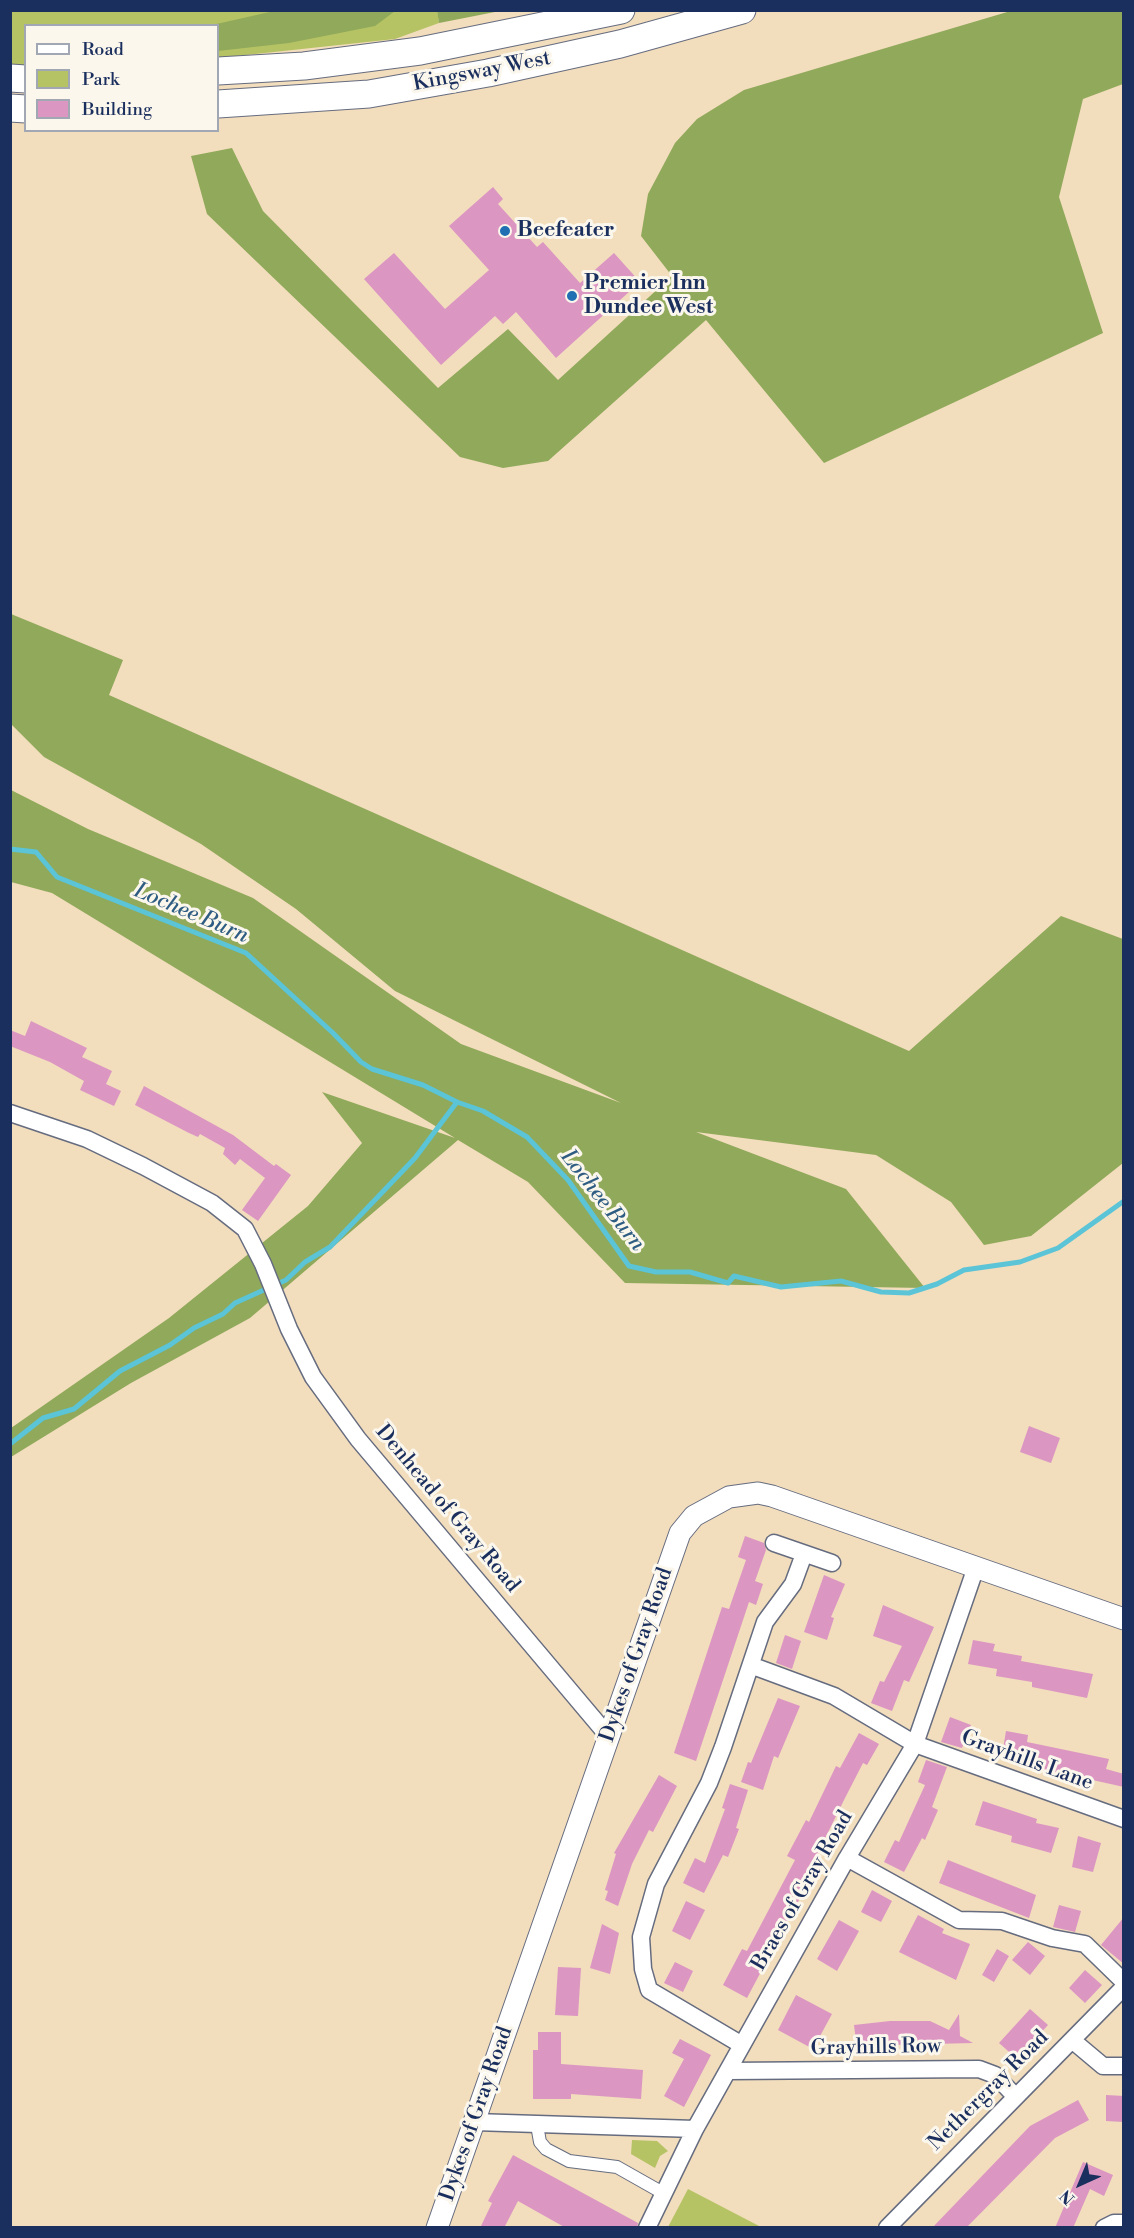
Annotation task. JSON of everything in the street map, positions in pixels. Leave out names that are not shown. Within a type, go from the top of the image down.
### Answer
[{"type":"highway","name":"Kingsway West","points":[[219,71],[304,66],[420,51],[621,10]]},
{"type":"highway","name":"Kingsway West","points":[[219,104],[369,94],[620,44],[742,10]]},
{"type":"street","name":"Denhead of Gray Road","points":[[10,1113],[87,1139],[212,1203],[245,1229],[313,1377],[358,1439],[609,1737]]},
{"type":"street","name":"Dykes of Gray Road","points":[[437,2228],[680,1533],[694,1516],[729,1497],[758,1493],[772,1496],[1124,1618]]},
{"type":"street","points":[[774,1543],[832,1563]]},
{"type":"street","points":[[742,2045],[650,1990],[643,1969],[641,1937],[656,1884],[709,1783],[753,1665],[765,1622],[793,1584],[804,1554]]},
{"type":"street","name":"Braes of Gray Road","points":[[647,2228],[695,2129],[847,1858],[915,1744],[976,1567]]},
{"type":"street","name":"Grayhills Lane","points":[[753,1665],[834,1696],[915,1744],[1124,1819]]},
{"type":"street","points":[[847,1858],[959,1920],[1002,1921],[1052,1938],[1085,1944],[1124,1984]]},
{"type":"street","name":"Nethergray Road","points":[[888,2228],[1124,1984]]},
{"type":"street","points":[[1072,2040],[1103,2066],[1124,2066]]},
{"type":"street","name":"Grayhills Row","points":[[728,2071],[979,2069],[994,2075],[1015,2096]]},
{"type":"street","points":[[474,2122],[695,2129]]},
{"type":"street","points":[[537,2125],[540,2142],[546,2149],[569,2161],[617,2167],[663,2193]]},
{"type":"street","points":[[1104,2228],[1114,2223],[1124,2223]]},
{"type":"green space","points":[[274,10],[395,11],[375,26],[289,43],[219,51],[219,24],[216,24]]},
{"type":"green space","points":[[437,10],[439,23],[395,39],[219,58],[219,24],[24,24],[24,67],[11,67],[11,11]]},
{"type":"green space","points":[[437,10],[500,11],[439,23]]},
{"type":"green space","points":[[1014,10],[1123,11],[1123,84],[1083,99],[1059,197],[1103,333],[824,463],[706,320],[548,461],[503,468],[460,457],[207,214],[191,156],[232,148],[263,211],[438,388],[508,329],[558,380],[672,276],[641,236],[648,194],[675,143],[697,119],[744,90]]},
{"type":"green space","points":[[11,614],[123,660],[109,695],[909,1051],[1061,916],[1123,939],[1123,1163],[1031,1236],[984,1245],[951,1202],[876,1155],[696,1132],[846,1189],[925,1288],[625,1283],[528,1182],[458,1140],[250,1318],[131,1383],[11,1457],[11,1428],[169,1318],[308,1206],[362,1143],[322,1092],[455,1138],[52,893],[11,882],[11,790],[88,829],[253,898],[461,1044],[621,1103],[395,991],[296,909],[201,844],[44,757],[11,724]]},
{"type":"green space","points":[[632,2140],[657,2141],[668,2151],[660,2156],[655,2168],[631,2154]]},
{"type":"green space","points":[[688,2189],[761,2227],[668,2227]]},
{"type":"building","points":[[493,187],[503,199],[498,204],[537,247],[543,242],[580,283],[614,253],[640,282],[556,358],[516,312],[503,324],[495,316],[441,365],[364,279],[394,253],[445,309],[489,270],[449,226]]},
{"type":"building","points":[[31,1021],[87,1048],[82,1057],[112,1071],[106,1084],[121,1091],[114,1106],[80,1090],[84,1081],[50,1062],[10,1046],[10,1030],[25,1036]]},
{"type":"building","points":[[144,1086],[233,1135],[274,1166],[276,1164],[291,1175],[258,1221],[242,1210],[265,1178],[240,1159],[235,1165],[223,1154],[225,1148],[200,1134],[198,1137],[189,1133],[135,1105]]},
{"type":"building","points":[[1029,1426],[1060,1438],[1051,1463],[1020,1452]]},
{"type":"building","points":[[745,1536],[764,1543],[766,1550],[755,1581],[763,1584],[756,1605],[749,1602],[696,1761],[674,1753],[722,1607],[729,1609],[746,1560],[738,1557]]},
{"type":"building","points":[[824,1575],[845,1584],[831,1617],[834,1618],[827,1640],[804,1632]]},
{"type":"building","points":[[883,1605],[934,1627],[909,1682],[904,1680],[892,1711],[871,1703],[880,1681],[884,1682],[902,1646],[873,1636]]},
{"type":"building","points":[[785,1635],[801,1641],[792,1669],[776,1663]]},
{"type":"building","points":[[973,1640],[995,1644],[993,1651],[1022,1656],[1021,1661],[1093,1674],[1087,1698],[1032,1687],[1032,1682],[996,1676],[997,1669],[968,1664]]},
{"type":"building","points":[[778,1698],[800,1706],[778,1758],[774,1756],[763,1790],[741,1782]]},
{"type":"building","points":[[950,1717],[971,1725],[962,1748],[941,1742]]},
{"type":"building","points":[[1006,1731],[1028,1735],[1027,1742],[1109,1759],[1106,1769],[1124,1774],[1124,1787],[1043,1769],[1044,1762],[1002,1755]]},
{"type":"building","points":[[859,1733],[879,1744],[867,1765],[863,1763],[804,1881],[808,1883],[747,1998],[723,1985],[742,1949],[747,1951],[795,1860],[787,1856],[806,1820],[809,1822],[836,1766],[840,1768]]},
{"type":"building","points":[[926,1760],[947,1767],[932,1807],[938,1810],[925,1840],[922,1838],[904,1872],[884,1862],[895,1840],[899,1842],[925,1785],[918,1782]]},
{"type":"building","points":[[659,1775],[677,1786],[653,1832],[649,1830],[632,1864],[618,1906],[605,1900],[608,1891],[605,1890],[616,1854],[614,1853]]},
{"type":"building","points":[[730,1784],[748,1790],[736,1828],[739,1829],[728,1857],[723,1855],[704,1893],[683,1883],[695,1858],[705,1863],[725,1809],[722,1808]]},
{"type":"building","points":[[983,1801],[1037,1819],[1036,1823],[1059,1828],[1051,1853],[1011,1842],[1012,1836],[975,1825]]},
{"type":"building","points":[[1078,1836],[1101,1843],[1093,1872],[1072,1867]]},
{"type":"building","points":[[948,1860],[1036,1895],[1029,1918],[939,1883]]},
{"type":"building","points":[[872,1890],[892,1901],[881,1922],[861,1912]]},
{"type":"building","points":[[686,1901],[705,1910],[690,1940],[672,1931]]},
{"type":"building","points":[[1059,1905],[1081,1911],[1075,1932],[1053,1927]]},
{"type":"building","points":[[918,1915],[944,1929],[942,1933],[970,1944],[956,1980],[899,1952]]},
{"type":"building","points":[[1124,1917],[1124,1964],[1101,1945]]},
{"type":"building","points":[[839,1920],[859,1931],[837,1971],[817,1959]]},
{"type":"building","points":[[602,1924],[619,1933],[610,1974],[590,1968]]},
{"type":"building","points":[[1028,1942],[1045,1956],[1030,1975],[1012,1960]]},
{"type":"building","points":[[997,1949],[1009,1956],[994,1982],[982,1975]]},
{"type":"building","points":[[675,1962],[693,1971],[683,1992],[664,1983]]},
{"type":"building","points":[[558,1967],[581,1968],[578,2016],[555,2015]]},
{"type":"building","points":[[1085,1970],[1102,1985],[1085,2003],[1069,1988]]},
{"type":"building","points":[[796,1995],[832,2014],[813,2049],[778,2030]]},
{"type":"building","points":[[1030,2009],[1048,2025],[1017,2059],[999,2043]]},
{"type":"building","points":[[959,2014],[960,2036],[973,2043],[891,2045],[857,2049],[854,2025],[890,2021],[930,2021],[949,2030]]},
{"type":"building","points":[[538,2032],[561,2032],[561,2064],[643,2070],[641,2099],[571,2094],[571,2099],[533,2099],[533,2050],[538,2050]]},
{"type":"building","points":[[680,2039],[711,2055],[684,2107],[664,2096],[684,2059],[672,2053]]},
{"type":"building","points":[[1106,2095],[1124,2096],[1124,2122],[1106,2121]]},
{"type":"building","points":[[1078,2100],[1089,2120],[1055,2138],[966,2228],[932,2228],[1030,2126]]},
{"type":"building","points":[[513,2155],[638,2223],[637,2228],[566,2228],[518,2201],[504,2228],[480,2228],[492,2203],[488,2201]]},
{"type":"building","points":[[1083,2162],[1113,2175],[1104,2196],[1090,2189],[1073,2228],[1055,2228]]},
{"type":"waterway","name":"Lochee Burn","points":[[10,849],[36,852],[57,877],[246,953],[361,1062],[372,1069],[423,1085],[457,1102],[483,1111],[527,1137],[568,1180],[629,1266],[656,1272],[690,1272],[728,1283],[734,1276],[781,1287],[841,1281],[881,1292],[909,1293],[937,1284],[964,1270],[1020,1262],[1058,1248],[1124,1201]]},
{"type":"waterway","points":[[10,1444],[43,1418],[74,1409],[120,1371],[223,1314],[235,1303],[286,1280],[305,1262],[330,1247],[415,1158],[457,1102]]},
{"type":"place","name":"Beefeater","points":[[505,231]]},
{"type":"place","name":"Premier Inn Dundee West","points":[[572,296]]}]
